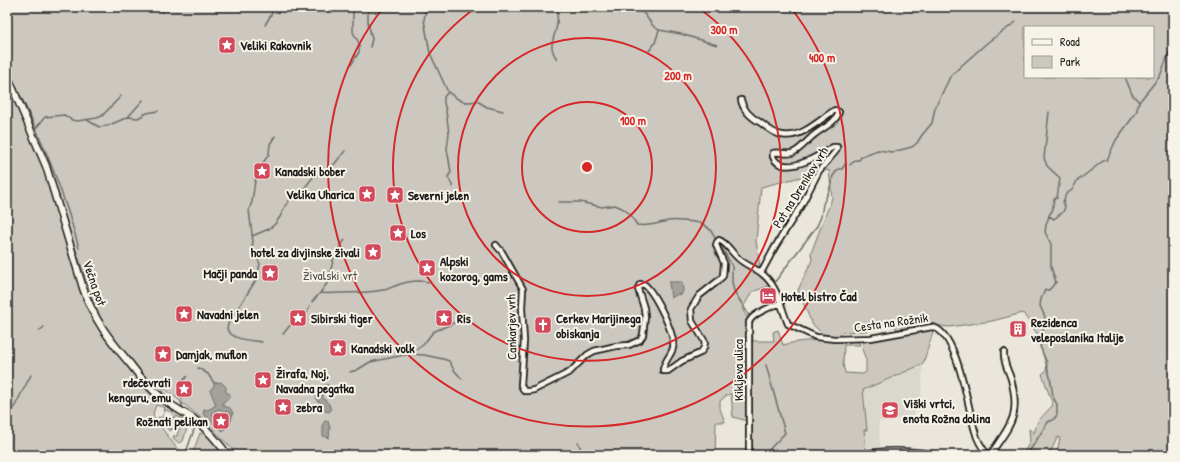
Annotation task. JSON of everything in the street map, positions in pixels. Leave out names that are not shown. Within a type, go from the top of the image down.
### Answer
[{"type":"main road","name":"Večna pot","points":[[7,75],[46,166],[83,288],[96,318],[115,346],[145,382],[162,399],[205,427],[228,455]]},
{"type":"main road","points":[[863,455],[878,452],[936,455]]},
{"type":"street","name":"Pot na Drenikov vrh","points":[[741,100],[744,108],[753,118],[772,131],[790,136],[802,132],[835,110],[839,112],[830,124],[798,149],[787,154],[774,152],[772,154],[773,158],[778,163],[785,166],[813,159],[833,147],[837,147],[836,151],[819,171],[802,204],[775,247],[761,273]]},
{"type":"street","name":"Cesta na Rožnik","points":[[524,390],[534,390],[570,372],[587,355],[594,351],[610,347],[629,345],[640,340],[643,335],[644,316],[644,308],[638,289],[640,284],[646,285],[649,288],[663,313],[673,342],[673,350],[664,365],[663,371],[668,371],[682,361],[700,353],[704,348],[705,342],[692,321],[690,309],[699,296],[723,276],[724,262],[716,245],[718,240],[724,242],[744,264],[761,273],[775,288],[788,324],[803,332],[821,338],[861,339],[928,327],[940,329],[944,334],[961,373],[977,438],[989,455]]},
{"type":"street","name":"Cankarjev vrh","points":[[496,245],[502,252],[523,289],[522,308],[524,341],[521,385],[524,390]]},
{"type":"street","name":"Kikljeva ulica","points":[[749,455],[749,322],[750,319],[756,315],[781,303]]},
{"type":"street","points":[[989,455],[1009,428],[1015,413],[1014,391],[1004,359],[1004,352]]},
{"type":"shaded area","points":[[669,282],[682,282],[683,291],[681,295],[678,294],[671,298]]},
{"type":"shaded area","name":"Viški vrtci, enota Rožna dolina","points":[[923,364],[921,400],[917,403],[913,418],[879,421],[880,447],[866,450],[864,430],[867,429],[863,390]]},
{"type":"shaded area","points":[[187,376],[184,381],[186,385],[184,395],[182,396],[178,386]]},
{"type":"shaded area","points":[[221,382],[226,387],[226,392],[230,394],[229,398],[223,402],[223,406],[230,408],[233,413],[230,424],[223,431],[203,414],[204,409],[208,410],[216,405],[210,390],[214,386],[214,383]],"holes":[[[220,409],[224,412],[227,411],[230,413],[229,417],[224,420],[212,414],[216,410]]]},
{"type":"shaded area","points":[[325,385],[329,385],[323,390],[323,398],[329,404],[331,410],[329,412],[322,410],[320,407],[322,403],[317,401],[317,390]]},
{"type":"shaded area","points":[[325,421],[328,421],[330,428],[329,438],[323,436],[323,424]]},
{"type":"green space","name":"Živalski vrt","points":[[7,7],[1173,7],[1173,455],[1055,455],[1057,453],[1060,437],[1057,438],[1048,455],[1023,455],[1030,441],[1029,429],[1034,433],[1038,421],[1053,405],[1042,374],[1046,371],[1047,362],[1040,347],[1040,338],[1023,313],[992,321],[949,327],[933,325],[896,329],[896,326],[877,326],[866,331],[842,332],[839,337],[823,334],[812,324],[798,290],[812,260],[811,253],[832,198],[829,170],[761,187],[756,241],[760,267],[759,274],[771,285],[752,292],[742,309],[752,325],[753,341],[774,341],[773,332],[778,330],[783,345],[802,341],[858,341],[860,345],[844,345],[843,364],[845,373],[863,374],[866,372],[866,360],[862,349],[863,343],[868,340],[932,329],[933,332],[923,364],[863,390],[867,430],[864,430],[866,450],[850,455],[752,455],[751,422],[733,417],[731,394],[727,395],[720,401],[720,409],[725,422],[716,422],[715,455],[238,455],[206,422],[160,385],[169,399],[148,380],[107,329],[95,308],[43,151],[7,71]]},
{"type":"green space","points":[[7,82],[43,165],[86,305],[103,335],[144,385],[189,419],[183,441],[179,443],[173,436],[177,436],[177,430],[179,430],[183,419],[176,416],[170,428],[173,429],[169,431],[166,427],[170,427],[174,415],[172,412],[165,410],[162,418],[165,408],[156,405],[153,414],[155,419],[179,451],[178,455],[7,455]]},
{"type":"green space","points":[[158,417],[165,419],[161,421]]},
{"type":"green space","points":[[200,433],[207,435],[224,455],[192,455]]},
{"type":"waterway","points":[[162,7],[163,12]]},
{"type":"waterway","points":[[265,25],[272,13],[272,7]]},
{"type":"waterway","points":[[351,65],[359,52],[359,43],[353,32],[353,7]]},
{"type":"waterway","points":[[368,7],[368,22],[372,39],[370,47]]},
{"type":"waterway","points":[[426,7],[424,20],[430,53],[448,92],[444,97],[444,103],[449,133],[447,149],[451,172],[448,177],[453,187]]},
{"type":"waterway","points":[[433,7],[450,12],[468,7]]},
{"type":"waterway","points":[[505,7],[513,7]]},
{"type":"waterway","points":[[556,7],[557,21],[552,41],[552,49],[557,59]]},
{"type":"waterway","points":[[635,7],[642,11],[653,26],[659,30],[681,34],[717,45]]},
{"type":"waterway","points":[[850,165],[855,160],[859,160],[862,156],[878,150],[892,152],[912,147],[917,143],[932,123],[935,108],[950,77],[988,42],[1016,22]]},
{"type":"waterway","points":[[649,51],[655,43],[659,30]]},
{"type":"waterway","points":[[1027,455],[1048,422],[1053,420],[1057,415],[1057,404],[1040,346],[1045,317],[1040,306],[1041,299],[1045,290],[1049,290],[1056,282],[1051,267],[1051,244],[1045,232],[1049,216],[1054,219],[1063,212],[1065,207],[1063,202],[1066,194],[1072,190],[1077,181],[1103,161],[1107,160],[1116,140],[1136,113],[1139,102],[1160,76],[1172,45]]},
{"type":"waterway","points":[[7,66],[17,89]]},
{"type":"waterway","points":[[1125,78],[1132,94],[1139,102]]},
{"type":"waterway","points":[[448,92],[462,101],[477,101],[487,107],[503,111]]},
{"type":"waterway","points":[[20,95],[38,132],[53,170],[67,208],[79,248]]},
{"type":"waterway","points":[[37,127],[45,117],[64,115],[77,121],[97,118],[102,116],[121,96]]},
{"type":"waterway","points":[[87,120],[99,127],[107,126],[128,117],[143,100]]},
{"type":"waterway","points":[[128,117],[138,118],[147,113],[158,111]]},
{"type":"waterway","points":[[1049,112],[1044,158],[1047,166],[1060,178],[1057,198],[1054,199],[1052,211],[1049,215]]},
{"type":"waterway","points":[[262,342],[238,338],[233,336],[227,329],[228,324],[256,280],[260,264],[252,247],[253,242],[249,210],[252,202],[255,181],[261,166],[269,154],[270,144],[275,136]]},
{"type":"waterway","points":[[252,236],[269,229],[275,224],[285,206],[293,196],[303,190],[313,177],[332,167],[345,151]]},
{"type":"waterway","points":[[774,283],[817,226],[833,176],[838,169],[842,169],[846,163]]},
{"type":"waterway","points":[[559,202],[580,202],[602,207],[615,205],[630,214],[637,225],[649,225],[668,221],[690,221],[699,223],[706,226],[715,238]]},
{"type":"waterway","points":[[312,302],[328,282],[334,257],[345,240]]},
{"type":"waterway","points":[[720,244],[732,266],[732,282],[734,291],[750,317]]},
{"type":"waterway","points":[[320,293],[372,292],[386,290],[407,282],[429,282]]},
{"type":"waterway","points":[[283,334],[296,318],[305,316],[310,306]]},
{"type":"waterway","points":[[411,353],[423,345],[433,332],[456,322]]},
{"type":"waterway","points":[[39,331],[44,327]]},
{"type":"waterway","points":[[350,372],[357,370],[370,362],[409,354],[424,355],[449,361],[454,370],[462,379]]},
{"type":"waterway","points":[[751,355],[752,455]]},
{"type":"waterway","points":[[764,455],[785,433],[766,365]]},
{"type":"waterway","points":[[198,368],[208,374],[214,383]]},
{"type":"waterway","points":[[7,421],[31,375]]},
{"type":"waterway","points":[[181,402],[183,408]]},
{"type":"waterway","points":[[185,455],[195,427]]},
{"type":"waterway","points":[[578,442],[581,450],[589,455]]},
{"type":"place","name":"Veliki Rakovnik","points":[[227,45]]},
{"type":"place","name":"Kanadski bober","points":[[262,171]]},
{"type":"place","name":"Velika Uharica","points":[[367,194]]},
{"type":"place","name":"Severni jelen","points":[[395,195]]},
{"type":"place","name":"Los","points":[[398,233]]},
{"type":"place","name":"hotel za divjinske živali","points":[[373,252]]},
{"type":"place","name":"Alpski kozorog, gams","points":[[427,268]]},
{"type":"place","name":"Mačji panda","points":[[270,273]]},
{"type":"place","name":"Hotel bistro Čad","points":[[768,296]]},
{"type":"place","name":"Navadni jelen","points":[[184,314]]},
{"type":"place","name":"Sibirski tiger","points":[[298,318]]},
{"type":"place","name":"Ris","points":[[444,318]]},
{"type":"place","name":"Cerkev Marijinega obiskanja","points":[[543,325]]},
{"type":"place","name":"Rezidenca veleposlanika Italije","points":[[1018,329]]},
{"type":"place","name":"Kanadski volk","points":[[338,348]]},
{"type":"place","name":"Damjak, muflon","points":[[163,354]]},
{"type":"place","name":"Žirafa, Noj, Navadna pegatka","points":[[263,380]]},
{"type":"place","name":"rdečevrati kenguru, emu","points":[[184,389]]},
{"type":"place","name":"zebra","points":[[283,407]]},
{"type":"place","name":"Viški vrtci, enota Rožna dolina","points":[[890,410]]},
{"type":"place","name":"Rožnati pelikan","points":[[221,421]]}]
